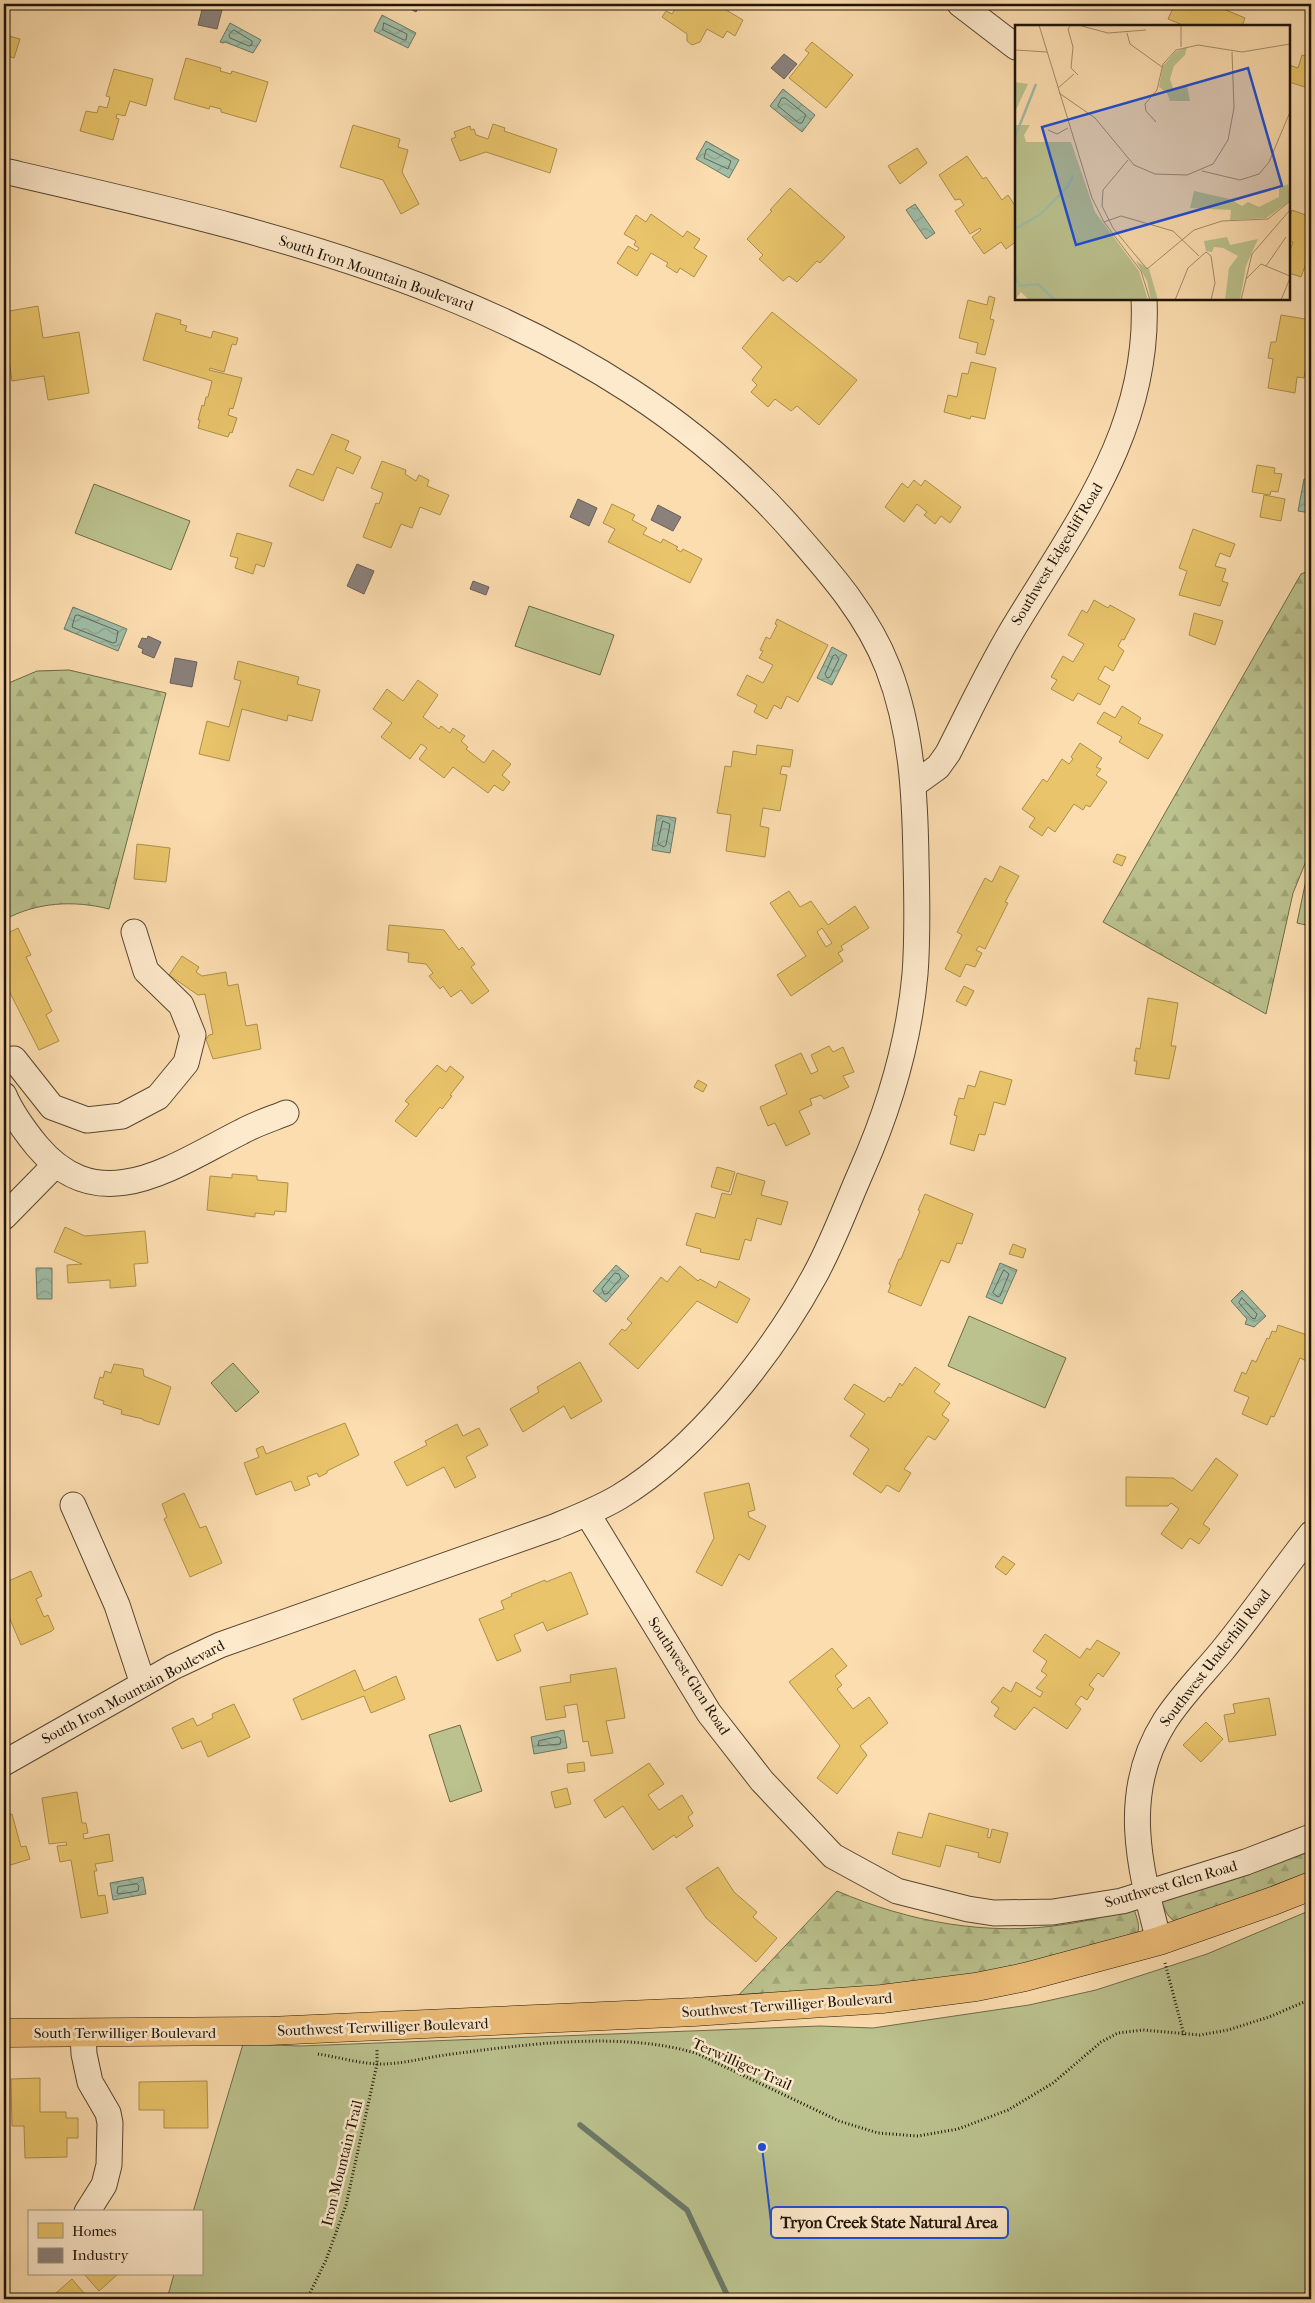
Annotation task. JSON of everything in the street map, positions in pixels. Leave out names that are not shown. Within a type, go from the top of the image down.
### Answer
[{"type":"main road","name":"Southwest Terwilliger Boulevard","points":[[247,2032],[694,2012],[882,1999],[976,1987],[1016,1979],[1159,1941],[1311,1886]]},
{"type":"main road","name":"South Terwilliger Boulevard","points":[[4,2033],[247,2032]]},
{"type":"street","points":[[960,4],[1015,46]]},
{"type":"street","name":"South Iron Mountain Boulevard","points":[[4,171],[196,215],[266,235],[364,267],[474,307],[515,325],[605,374],[664,413],[715,454],[749,484],[783,519],[847,596],[870,629],[888,667],[907,737],[913,785],[917,948],[911,1005],[889,1101],[870,1152],[830,1244],[817,1271],[784,1327],[738,1386],[682,1448],[642,1482],[619,1497],[587,1513],[554,1527],[220,1645],[143,1684],[4,1763]]},
{"type":"street","name":"Southwest Edgecliff Road","points":[[913,785],[938,767],[948,753],[1000,652],[1086,508],[1116,452],[1128,418],[1137,380],[1142,345],[1144,300]]},
{"type":"street","points":[[4,1060],[14,1059],[52,1107],[87,1120],[122,1116],[158,1097],[186,1063],[193,1034],[181,1005],[146,971],[134,932]]},
{"type":"street","points":[[4,1095],[11,1111],[24,1131],[55,1165],[84,1180],[105,1185],[136,1180],[167,1171],[243,1130],[286,1112]]},
{"type":"street","points":[[4,1217],[55,1165]]},
{"type":"street","points":[[73,1505],[117,1605],[143,1684]]},
{"type":"street","name":"Southwest Glen Road","points":[[587,1513],[709,1713],[762,1781],[833,1856],[897,1890],[968,1909],[994,1913],[1053,1912],[1122,1901],[1246,1862],[1311,1837]]},
{"type":"street","name":"Southwest Underhill Road","points":[[1159,1941],[1146,1894],[1138,1852],[1137,1827],[1140,1785],[1150,1750],[1165,1721],[1176,1705],[1225,1647],[1311,1534]]},
{"type":"street","points":[[82,2033],[90,2082],[108,2113],[110,2123],[109,2165],[104,2185],[88,2210]]},
{"type":"path","points":[[1159,1941],[1184,2035]]},
{"type":"path","name":"Terwilliger Trail","points":[[313,2053],[377,2064],[496,2048],[579,2043],[642,2042],[680,2048],[698,2054],[839,2121],[878,2133],[918,2136],[958,2129],[1008,2110],[1053,2083],[1101,2042],[1118,2033],[1143,2030],[1200,2035],[1228,2030],[1270,2017],[1311,1999]]},
{"type":"path","name":"Iron Mountain Trail","points":[[307,2299],[326,2260],[346,2206],[377,2064],[377,2027]]},
{"type":"green space","points":[[94,484],[190,521],[171,570],[75,533]]},
{"type":"green space","points":[[1311,570],[1311,849],[1293,893],[1266,1014],[1103,922],[1301,574]]},
{"type":"green space","points":[[529,606],[614,635],[600,675],[515,646]]},
{"type":"green space","points":[[69,670],[166,693],[109,909],[82,904],[55,904],[29,909],[4,920],[4,685],[37,671]]},
{"type":"green space","points":[[1311,856],[1311,926],[1297,923]]},
{"type":"green space","points":[[969,1316],[1066,1358],[1045,1408],[948,1366]]},
{"type":"green space","points":[[233,1363],[259,1392],[236,1412],[211,1383]]},
{"type":"green space","points":[[460,1725],[482,1791],[450,1802],[429,1735]]},
{"type":"green space","points":[[1311,1845],[1311,1872],[1182,1925],[1170,1918],[1165,1911],[1160,1898]]},
{"type":"green space","points":[[837,1891],[892,1911],[921,1918],[950,1924],[1008,1929],[1038,1928],[1067,1924],[1134,1909],[1138,1930],[1131,1942],[941,1981],[735,1999]]},
{"type":"green space","points":[[1311,1910],[1311,2299],[167,2299],[173,2276],[202,2276],[202,2210],[194,2210],[243,2044],[300,2046],[820,2026],[873,2028],[1029,2005],[1096,1990],[1207,1954]]},
{"type":"water","points":[[382,15],[416,33],[408,48],[374,31]]},
{"type":"water","points":[[230,23],[261,40],[253,53],[225,42],[220,42]]},
{"type":"water","points":[[783,89],[815,115],[802,132],[770,106]]},
{"type":"water","points":[[706,141],[739,160],[729,178],[696,159]]},
{"type":"water","points":[[915,204],[935,233],[926,239],[906,210]]},
{"type":"water","points":[[1304,479],[1311,480],[1311,513],[1298,511]]},
{"type":"water","points":[[73,607],[127,629],[118,651],[64,629]]},
{"type":"water","points":[[832,647],[847,655],[832,685],[817,678]]},
{"type":"water","points":[[657,815],[676,818],[670,853],[652,850]]},
{"type":"water","points":[[1000,1263],[1017,1270],[1002,1304],[986,1297]]},
{"type":"water","points":[[616,1265],[629,1276],[606,1302],[593,1291]]},
{"type":"water","points":[[36,1268],[52,1268],[52,1299],[37,1299]]},
{"type":"water","points":[[1242,1290],[1266,1316],[1254,1327],[1245,1324],[1247,1319],[1231,1301]]},
{"type":"water","points":[[564,1730],[567,1748],[534,1754],[531,1737]]},
{"type":"water","points":[[143,1877],[146,1894],[113,1900],[110,1883]]},
{"type":"building: Homes","points":[[562,4],[574,4],[570,10]]},
{"type":"building: Homes","points":[[678,4],[687,4],[699,9],[702,4],[716,4],[743,20],[735,36],[727,31],[723,38],[707,29],[700,42],[692,45],[687,41],[687,34],[662,17],[666,11],[672,14]]},
{"type":"building: Homes","points":[[1175,4],[1212,4],[1245,18],[1242,25],[1183,25],[1168,19]]},
{"type":"building: Homes","points":[[4,23],[8,24],[5,35],[20,39],[14,58],[8,56],[4,69]]},
{"type":"building: Homes","points":[[812,42],[853,75],[826,108],[789,78],[809,53],[805,50]]},
{"type":"building: Homes","points":[[1302,55],[1311,58],[1311,89],[1290,82],[1290,65],[1298,68]]},
{"type":"building: Homes","points":[[186,58],[221,68],[220,71],[231,74],[232,71],[268,82],[256,122],[221,112],[221,109],[210,106],[209,109],[174,99]]},
{"type":"building: Homes","points":[[114,69],[153,79],[146,106],[130,101],[125,116],[117,114],[116,118],[119,119],[113,140],[80,131],[86,111],[97,113],[99,106],[107,108],[110,97],[106,96]]},
{"type":"building: Homes","points":[[493,124],[505,128],[504,131],[557,149],[550,173],[486,152],[460,161],[451,139],[456,137],[454,132],[470,126],[471,130],[474,129],[476,135],[488,139]]},
{"type":"building: Homes","points":[[353,125],[400,139],[398,147],[408,150],[402,172],[419,204],[401,214],[383,180],[340,167]]},
{"type":"building: Homes","points":[[917,148],[927,163],[900,184],[888,166]]},
{"type":"building: Homes","points":[[967,156],[983,179],[986,177],[1002,200],[1008,195],[1015,206],[1015,245],[1014,243],[1006,249],[1001,242],[984,254],[972,237],[981,230],[980,228],[970,234],[955,211],[964,205],[960,199],[955,200],[939,175]]},
{"type":"building: Homes","points":[[790,188],[845,237],[820,263],[817,261],[797,282],[789,276],[783,281],[759,259],[763,255],[747,239]]},
{"type":"building: Homes","points":[[1292,210],[1311,217],[1311,250],[1301,277],[1290,273],[1290,250],[1293,242],[1290,241]]},
{"type":"building: Homes","points":[[651,214],[683,237],[687,231],[700,239],[694,248],[707,256],[694,277],[680,268],[677,273],[666,266],[668,263],[651,253],[637,276],[617,263],[628,246],[637,251],[639,248],[634,245],[636,241],[624,234],[636,215],[646,222]]},
{"type":"building: Homes","points":[[989,296],[995,298],[990,319],[994,320],[985,355],[976,353],[978,343],[959,338],[968,300],[987,305]]},
{"type":"building: Homes","points":[[38,306],[43,338],[79,332],[89,393],[48,400],[44,376],[12,381],[4,326],[4,312]]},
{"type":"building: Homes","points":[[772,312],[857,380],[819,425],[797,406],[791,411],[775,399],[768,407],[751,392],[757,385],[752,380],[762,367],[742,348]]},
{"type":"building: Homes","points":[[156,313],[181,320],[180,324],[187,326],[185,331],[211,338],[213,331],[238,338],[236,345],[232,344],[224,372],[210,368],[209,370],[242,378],[233,409],[230,408],[228,415],[237,418],[232,433],[230,432],[228,437],[198,428],[202,405],[204,406],[206,397],[208,397],[212,381],[143,360]]},
{"type":"building: Homes","points":[[1281,315],[1311,320],[1311,333],[1304,378],[1297,377],[1295,393],[1268,388],[1273,359],[1268,358],[1271,342],[1276,342]]},
{"type":"building: Homes","points":[[971,362],[996,368],[985,419],[971,416],[970,419],[944,412],[948,395],[957,397],[962,373],[968,374]]},
{"type":"building: Homes","points":[[332,434],[349,441],[345,450],[361,457],[353,474],[337,467],[323,501],[289,486],[297,469],[313,475]]},
{"type":"building: Homes","points":[[382,461],[406,470],[405,474],[416,481],[419,475],[429,480],[427,486],[449,495],[440,515],[420,507],[412,528],[401,524],[391,548],[363,537],[376,503],[379,504],[383,493],[371,488]]},
{"type":"building: Homes","points":[[1257,465],[1275,468],[1274,473],[1282,474],[1278,492],[1271,491],[1270,495],[1252,492]]},
{"type":"building: Homes","points":[[914,480],[921,486],[925,480],[961,507],[950,523],[941,516],[935,524],[924,515],[927,512],[917,504],[904,522],[885,507],[902,483],[908,488]]},
{"type":"building: Homes","points":[[1264,495],[1285,499],[1281,521],[1260,517]]},
{"type":"building: Homes","points":[[612,504],[635,515],[632,520],[647,528],[643,534],[661,543],[663,539],[678,547],[676,549],[681,552],[683,549],[702,559],[690,583],[608,542],[615,529],[603,523]]},
{"type":"building: Homes","points":[[1193,529],[1235,544],[1230,557],[1220,553],[1215,566],[1226,569],[1222,581],[1228,583],[1220,606],[1179,595],[1187,571],[1179,568]]},
{"type":"building: Homes","points":[[237,533],[272,543],[264,567],[256,564],[253,574],[235,568],[238,558],[230,556]]},
{"type":"building: Homes","points":[[1094,600],[1108,608],[1110,605],[1135,619],[1124,640],[1122,639],[1118,646],[1124,651],[1113,671],[1105,666],[1098,679],[1110,686],[1100,705],[1078,693],[1073,701],[1051,689],[1057,680],[1051,677],[1063,656],[1073,662],[1084,644],[1068,635],[1082,610],[1087,613]]},
{"type":"building: Homes","points":[[1194,613],[1223,621],[1215,645],[1189,635]]},
{"type":"building: Homes","points":[[777,619],[828,645],[798,702],[787,696],[781,709],[774,705],[767,719],[754,712],[757,705],[737,695],[747,675],[763,683],[773,665],[759,658],[763,651],[760,650],[766,637],[770,639],[777,625],[775,624]]},
{"type":"building: Homes","points":[[238,661],[299,677],[297,684],[320,690],[312,721],[288,715],[287,721],[242,709],[229,761],[199,754],[207,721],[229,727],[241,681],[234,679]]},
{"type":"building: Homes","points":[[418,680],[438,695],[423,717],[439,729],[441,726],[450,733],[453,728],[465,736],[461,741],[468,747],[466,749],[484,763],[493,750],[511,764],[502,775],[510,782],[503,791],[494,785],[488,793],[453,767],[444,778],[419,759],[427,748],[421,744],[410,759],[381,737],[392,723],[373,709],[387,689],[403,701]]},
{"type":"building: Homes","points":[[1122,706],[1141,718],[1138,723],[1163,735],[1148,759],[1119,742],[1122,737],[1097,723],[1104,712],[1115,718]]},
{"type":"building: Homes","points":[[1080,743],[1102,758],[1096,767],[1101,769],[1096,775],[1107,782],[1090,807],[1086,805],[1083,810],[1074,804],[1055,832],[1048,827],[1042,836],[1029,827],[1035,818],[1022,809],[1043,779],[1047,782],[1062,759],[1069,764]]},
{"type":"building: Homes","points":[[757,745],[793,750],[790,767],[782,766],[780,774],[787,775],[780,811],[763,808],[760,826],[769,828],[765,857],[726,851],[731,815],[717,813],[725,766],[731,767],[733,751],[756,755]]},
{"type":"building: Homes","points":[[137,844],[170,848],[166,882],[134,879]]},
{"type":"building: Homes","points":[[1117,854],[1126,857],[1122,866],[1113,862]]},
{"type":"building: Homes","points":[[1000,866],[1019,876],[1005,902],[1008,903],[985,949],[979,946],[976,950],[982,953],[975,967],[966,964],[960,977],[945,969],[962,935],[957,932],[985,878],[992,882]]},
{"type":"building: Homes","points":[[789,891],[800,907],[811,901],[828,925],[855,906],[869,928],[841,946],[843,950],[838,953],[843,961],[791,996],[777,975],[806,956],[770,903]],"holes":[[[822,928],[832,943],[826,947],[817,932]]]},
{"type":"building: Homes","points":[[389,925],[444,930],[459,950],[462,947],[475,964],[471,967],[489,991],[472,1004],[461,990],[451,997],[443,986],[440,989],[429,976],[433,973],[426,964],[408,962],[409,953],[387,950]]},
{"type":"building: Homes","points":[[18,928],[31,955],[26,957],[52,1011],[46,1015],[59,1041],[39,1050],[4,981],[4,935]]},
{"type":"building: Homes","points":[[182,956],[199,967],[196,972],[202,976],[226,972],[228,986],[238,984],[246,1026],[257,1024],[261,1049],[213,1059],[206,1039],[209,1035],[213,1034],[205,994],[198,995],[169,975]]},
{"type":"building: Homes","points":[[964,986],[974,991],[966,1006],[956,1001]]},
{"type":"building: Homes","points":[[1148,998],[1178,1003],[1171,1046],[1176,1046],[1169,1079],[1135,1074],[1136,1048],[1140,1049]]},
{"type":"building: Homes","points":[[829,1046],[833,1052],[843,1047],[854,1072],[843,1076],[849,1087],[824,1099],[821,1095],[810,1099],[812,1105],[799,1111],[810,1134],[786,1146],[775,1123],[768,1126],[760,1107],[787,1094],[775,1065],[801,1053],[811,1074],[818,1071],[811,1055]]},
{"type":"building: Homes","points":[[437,1065],[446,1072],[450,1066],[464,1077],[442,1109],[440,1107],[416,1137],[395,1121],[409,1104],[405,1101]]},
{"type":"building: Homes","points":[[980,1071],[1012,1080],[1005,1105],[994,1102],[985,1135],[979,1134],[974,1151],[950,1144],[957,1116],[954,1115],[959,1098],[964,1099],[968,1085],[975,1087]]},
{"type":"building: Homes","points":[[698,1080],[707,1085],[703,1092],[694,1087]]},
{"type":"building: Homes","points":[[717,1167],[735,1172],[729,1192],[711,1187]]},
{"type":"building: Homes","points":[[737,1173],[765,1181],[761,1195],[788,1202],[781,1225],[757,1218],[751,1241],[745,1239],[739,1260],[700,1252],[701,1249],[686,1245],[696,1213],[715,1218],[722,1193],[731,1195]]},
{"type":"building: Homes","points":[[232,1174],[257,1176],[257,1180],[288,1183],[286,1212],[275,1211],[274,1215],[255,1213],[255,1217],[207,1210],[210,1176],[232,1178]]},
{"type":"building: Homes","points":[[925,1194],[973,1214],[962,1244],[957,1243],[949,1263],[941,1260],[921,1306],[888,1292],[891,1285],[889,1284],[899,1259],[901,1259]]},
{"type":"building: Homes","points":[[65,1227],[85,1236],[145,1231],[148,1263],[134,1264],[136,1286],[110,1288],[110,1280],[68,1283],[67,1265],[82,1264],[54,1252]]},
{"type":"building: Homes","points":[[1013,1244],[1026,1249],[1023,1258],[1009,1254]]},
{"type":"building: Homes","points":[[680,1266],[698,1281],[700,1279],[716,1288],[719,1281],[750,1299],[737,1323],[697,1301],[638,1369],[609,1344],[622,1329],[625,1331],[632,1323],[627,1319],[661,1277],[667,1282]]},
{"type":"building: Homes","points":[[1278,1325],[1310,1336],[1308,1340],[1311,1341],[1311,1363],[1300,1358],[1274,1417],[1271,1416],[1267,1425],[1242,1414],[1249,1397],[1234,1391],[1242,1372],[1246,1374],[1252,1360],[1256,1362],[1267,1338],[1269,1339],[1272,1331],[1276,1332]]},
{"type":"building: Homes","points":[[580,1362],[602,1401],[571,1419],[564,1406],[523,1432],[510,1409],[539,1392],[537,1387]]},
{"type":"building: Homes","points":[[114,1364],[143,1369],[144,1376],[171,1387],[159,1425],[121,1414],[122,1410],[103,1404],[104,1401],[94,1398],[100,1377],[103,1378],[105,1371],[111,1373]]},
{"type":"building: Homes","points":[[915,1367],[940,1384],[934,1392],[950,1403],[942,1415],[949,1420],[935,1440],[928,1436],[904,1469],[911,1473],[899,1492],[887,1485],[881,1493],[853,1474],[869,1449],[850,1436],[865,1414],[844,1399],[854,1384],[884,1402],[888,1397],[891,1398],[900,1383],[902,1386]]},
{"type":"building: Homes","points":[[345,1423],[359,1455],[319,1477],[317,1473],[307,1477],[310,1485],[295,1491],[291,1481],[256,1495],[244,1463],[259,1457],[256,1449],[263,1446],[266,1454]]},
{"type":"building: Homes","points":[[457,1424],[463,1436],[479,1428],[488,1445],[466,1457],[476,1477],[455,1488],[444,1467],[407,1486],[394,1462],[427,1445],[425,1441]]},
{"type":"building: Homes","points":[[1216,1458],[1238,1475],[1203,1524],[1210,1529],[1199,1544],[1190,1538],[1182,1549],[1161,1534],[1179,1509],[1171,1503],[1168,1506],[1126,1506],[1126,1477],[1173,1478],[1192,1491]]},
{"type":"building: Homes","points":[[749,1483],[755,1510],[748,1512],[749,1517],[766,1526],[749,1560],[739,1554],[722,1586],[696,1572],[714,1538],[704,1493]]},
{"type":"building: Homes","points":[[184,1493],[200,1528],[206,1526],[222,1563],[190,1577],[164,1519],[167,1517],[162,1504]]},
{"type":"building: Homes","points":[[1003,1556],[1015,1564],[1006,1575],[995,1567]]},
{"type":"building: Homes","points":[[31,1571],[42,1596],[36,1599],[44,1617],[48,1615],[54,1629],[21,1645],[4,1605],[4,1583]]},
{"type":"building: Homes","points":[[571,1572],[588,1614],[547,1631],[543,1622],[514,1635],[521,1651],[497,1661],[479,1619],[504,1609],[501,1601],[512,1596],[511,1594]]},
{"type":"building: Homes","points":[[1045,1634],[1080,1658],[1087,1648],[1090,1650],[1097,1640],[1120,1653],[1103,1677],[1098,1673],[1089,1685],[1094,1689],[1087,1700],[1081,1696],[1075,1704],[1081,1709],[1067,1729],[1034,1707],[1015,1730],[994,1716],[999,1708],[991,1702],[1003,1687],[1011,1692],[1016,1682],[1040,1697],[1043,1692],[1036,1688],[1047,1675],[1041,1671],[1047,1661],[1033,1651]]},
{"type":"building: Homes","points":[[832,1648],[847,1666],[835,1676],[842,1685],[837,1689],[853,1709],[869,1697],[888,1723],[860,1746],[867,1755],[837,1794],[817,1778],[840,1746],[789,1682]]},
{"type":"building: Homes","points":[[616,1668],[625,1718],[606,1721],[613,1753],[591,1756],[588,1741],[583,1742],[577,1704],[564,1706],[566,1717],[546,1720],[540,1687],[571,1682],[570,1675]]},
{"type":"building: Homes","points":[[355,1670],[364,1691],[396,1676],[405,1699],[371,1713],[364,1696],[302,1720],[293,1699]]},
{"type":"building: Homes","points":[[1269,1698],[1276,1735],[1229,1742],[1224,1715],[1235,1713],[1233,1704]]},
{"type":"building: Homes","points":[[234,1704],[250,1737],[208,1757],[201,1741],[182,1749],[172,1728],[193,1718],[197,1726],[213,1718],[212,1714]]},
{"type":"building: Homes","points":[[1206,1722],[1223,1739],[1201,1762],[1183,1745]]},
{"type":"building: Homes","points":[[584,1762],[585,1771],[568,1773],[567,1764]]},
{"type":"building: Homes","points":[[649,1763],[664,1784],[648,1795],[659,1810],[682,1795],[693,1813],[688,1817],[693,1826],[676,1838],[674,1835],[653,1850],[623,1806],[605,1818],[594,1800]]},
{"type":"building: Homes","points":[[567,1788],[571,1804],[555,1808],[551,1792]]},
{"type":"building: Homes","points":[[77,1792],[82,1823],[86,1823],[88,1833],[83,1834],[84,1839],[109,1834],[113,1861],[95,1864],[97,1871],[94,1871],[98,1896],[105,1895],[108,1913],[81,1918],[71,1860],[60,1862],[57,1846],[67,1845],[66,1842],[49,1844],[42,1798]]},
{"type":"building: Homes","points":[[929,1813],[989,1829],[987,1837],[990,1838],[992,1829],[1008,1833],[1000,1863],[978,1857],[979,1853],[946,1845],[940,1867],[892,1854],[898,1832],[922,1838]]},
{"type":"building: Homes","points":[[12,1814],[21,1847],[26,1846],[30,1859],[4,1867],[4,1825],[7,1824],[4,1816]]},
{"type":"building: Homes","points":[[718,1867],[734,1892],[757,1912],[753,1917],[777,1938],[756,1962],[706,1918],[686,1888]]},
{"type":"building: Homes","points":[[40,2078],[40,2112],[66,2112],[66,2118],[78,2118],[78,2138],[67,2138],[67,2157],[25,2158],[24,2126],[12,2126],[11,2079]]},
{"type":"building: Homes","points":[[207,2081],[208,2128],[164,2128],[164,2110],[139,2110],[139,2082]]},
{"type":"building: Homes","points":[[86,2276],[116,2276],[99,2291]]},
{"type":"building: Homes","points":[[72,2279],[89,2299],[49,2299]]},
{"type":"building: Industry","points":[[401,4],[421,4],[416,12]]},
{"type":"building: Industry","points":[[203,6],[222,10],[217,29],[198,25]]},
{"type":"building: Industry","points":[[784,54],[797,64],[784,79],[771,68]]},
{"type":"building: Industry","points":[[578,499],[597,508],[589,526],[570,517]]},
{"type":"building: Industry","points":[[658,505],[681,517],[673,531],[651,520]]},
{"type":"building: Industry","points":[[357,564],[374,571],[364,594],[347,586]]},
{"type":"building: Industry","points":[[473,581],[489,587],[486,595],[470,589]]},
{"type":"building: Industry","points":[[148,636],[161,642],[154,658],[142,653],[143,649],[138,647],[142,638],[147,639]]},
{"type":"building: Industry","points":[[175,658],[197,662],[192,687],[170,683]]},
{"type":"waterway","points":[[580,2125],[687,2210],[729,2299]]},
{"type":"place","name":"Tryon Creek State Natural Area","points":[[762,2147]]}]
